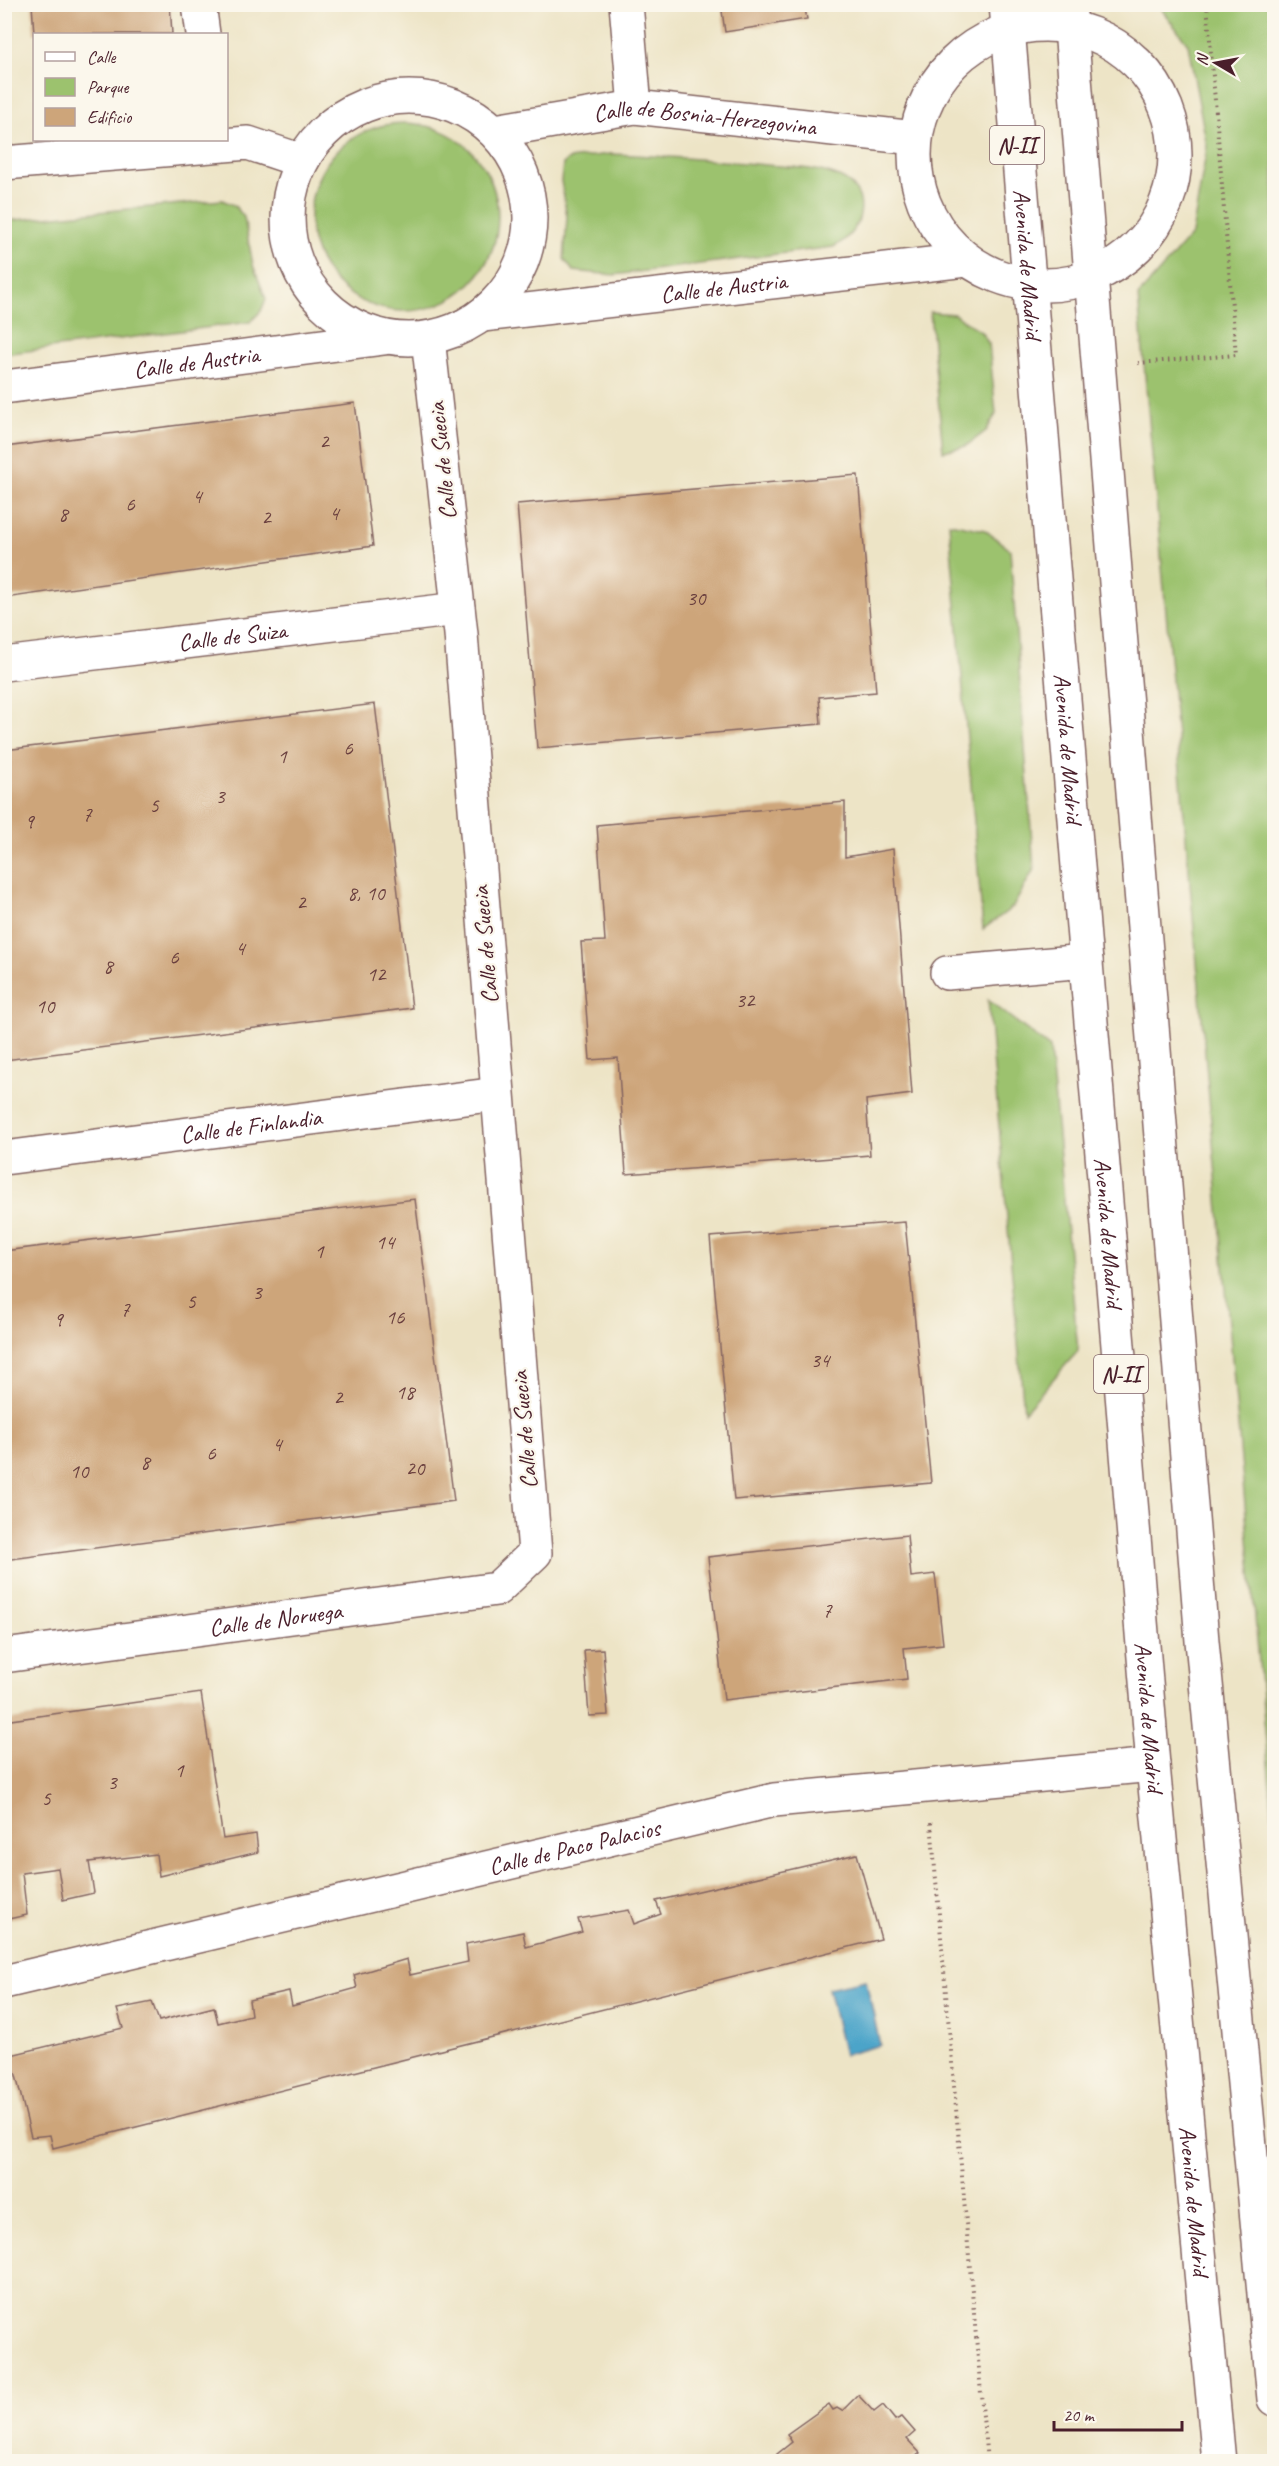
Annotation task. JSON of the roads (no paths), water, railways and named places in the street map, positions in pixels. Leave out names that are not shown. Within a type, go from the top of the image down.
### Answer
[{"type":"street","points":[[199,4],[202,33]]},
{"type":"street","points":[[626,4],[635,107]]},
{"type":"street","points":[[1007,15],[1070,16],[1117,45],[1152,79],[1175,136],[1168,203],[1140,247],[1090,279],[1029,286],[966,260],[936,229],[918,190],[915,138],[934,87],[963,53],[1007,15]]},
{"type":"street","name":"Avenida de Madrid","points":[[1007,15],[1153,1766],[1219,2462]]},
{"type":"street","name":"N-II","points":[[1070,16],[1201,1629],[1275,2399]]},
{"type":"street","points":[[391,97],[429,98],[465,110],[495,131],[519,165],[530,205],[527,247],[511,285],[482,315],[457,330],[428,338],[387,338],[351,325],[321,302],[300,271],[289,234],[290,197],[302,161],[325,131],[355,109],[391,97]]},
{"type":"street","name":"Calle de Bosnia-Herzegovina","points":[[495,131],[635,107],[915,138]]},
{"type":"street","points":[[4,163],[215,142],[248,143],[302,161]]},
{"type":"street","name":"Calle de Austria","points":[[482,315],[966,260]]},
{"type":"street","name":"Calle de Austria","points":[[4,387],[387,338]]},
{"type":"street","name":"Calle de Suecia","points":[[428,338],[458,609],[535,1553]]},
{"type":"street","name":"Calle de Suiza","points":[[4,664],[458,609]]},
{"type":"street","points":[[947,973],[1086,961]]},
{"type":"street","name":"Calle de Finlandia","points":[[4,1158],[497,1094]]},
{"type":"street","name":"Calle de Noruega","points":[[4,1656],[497,1589],[535,1553]]},
{"type":"street","name":"Calle de Paco Palacios","points":[[4,1982],[774,1800],[1153,1766]]},
{"type":"water","points":[[866,1980],[880,2045],[844,2055],[828,1988]]}]
